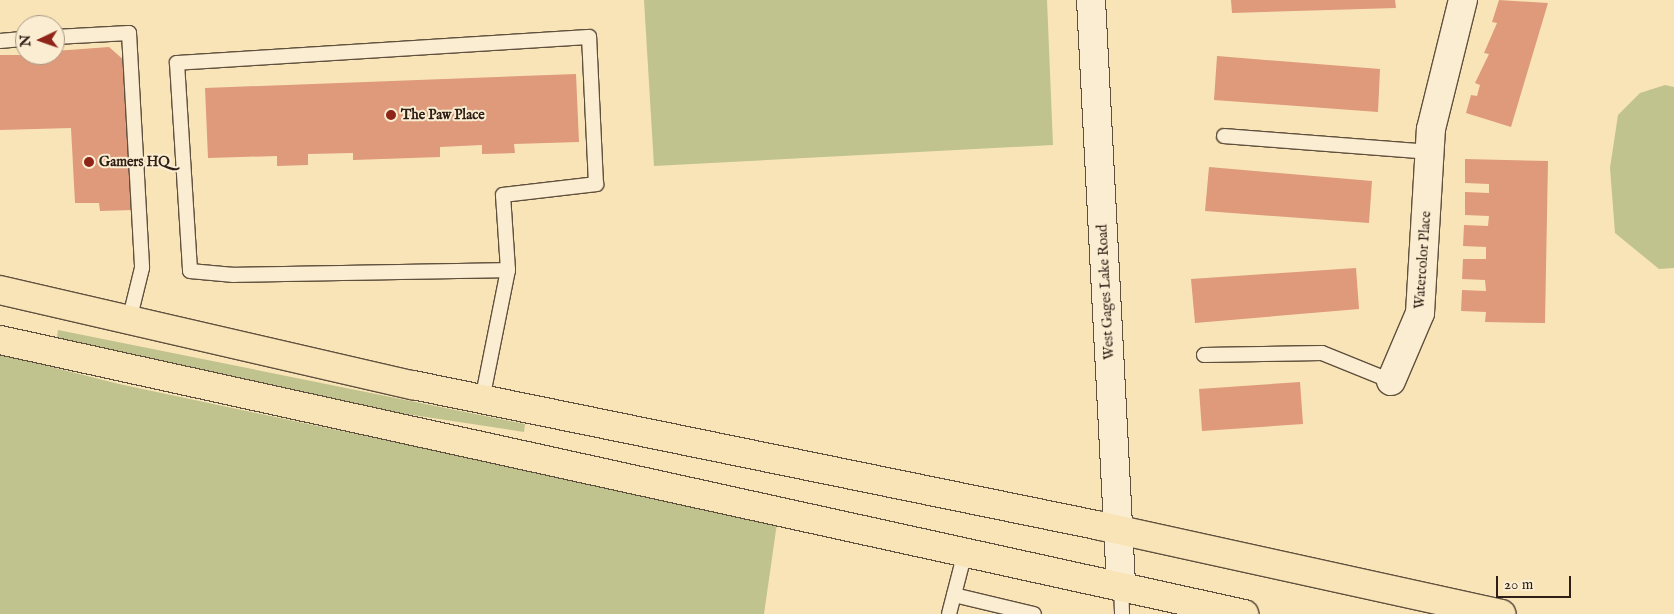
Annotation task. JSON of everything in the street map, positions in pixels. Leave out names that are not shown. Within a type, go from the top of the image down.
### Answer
[{"type":"main road","points":[[0,290],[129,321],[482,400],[1119,530],[1501,614]]},
{"type":"main road","points":[[0,340],[965,552],[1121,584],[1244,614]]},
{"type":"street","name":"West Gages Lake Road","points":[[1092,0],[1121,584]]},
{"type":"street","name":"Watercolor Place","points":[[1391,381],[1420,313],[1431,129],[1463,0]]},
{"type":"lane","points":[[65,36],[129,33],[142,268],[129,321]]},
{"type":"lane","points":[[482,400],[508,270],[503,195],[596,184],[589,37],[177,63],[190,271],[234,275],[508,270]]},
{"type":"lane","points":[[0,41],[15,40]]},
{"type":"lane","points":[[1224,136],[1430,152]]},
{"type":"lane","name":"Watercolor Place","points":[[1204,356],[1322,353],[1391,381]]},
{"type":"lane","points":[[949,614],[965,552]]},
{"type":"lane","points":[[1121,584],[1122,614]]},
{"type":"lane","points":[[954,595],[1034,614]]},
{"type":"green space","points":[[644,0],[1047,0],[1053,145],[654,166]]},
{"type":"green space","points":[[1665,85],[1674,87],[1674,268],[1659,269],[1615,233],[1610,168],[1618,115],[1640,93]]},
{"type":"green space","points":[[58,330],[525,424],[524,432],[393,412],[166,364],[57,338]]},
{"type":"green space","points":[[0,354],[119,384],[777,523],[764,614],[0,614]]},
{"type":"building","points":[[1231,0],[1395,0],[1396,8],[1232,13]]},
{"type":"building","points":[[1499,0],[1548,3],[1511,127],[1466,113],[1471,95],[1477,96],[1480,85],[1475,83],[1489,54],[1484,53],[1497,23],[1492,22]]},
{"type":"building","points":[[109,47],[126,62],[133,210],[100,211],[99,203],[75,203],[71,128],[0,130],[0,55],[15,55],[15,65],[65,65],[65,50]]},
{"type":"building","points":[[1217,56],[1380,69],[1378,112],[1214,100]]},
{"type":"building","points":[[576,74],[579,142],[514,144],[515,153],[482,154],[482,145],[440,147],[440,157],[353,160],[353,153],[308,154],[308,165],[277,166],[277,156],[208,158],[205,88]]},
{"type":"building","points":[[1465,159],[1548,161],[1545,323],[1485,322],[1486,312],[1461,311],[1462,290],[1486,291],[1485,280],[1462,279],[1463,259],[1486,259],[1486,247],[1463,246],[1464,225],[1488,226],[1489,216],[1465,215],[1465,192],[1489,193],[1489,184],[1465,183]]},
{"type":"building","points":[[1209,167],[1372,181],[1369,223],[1205,211]]},
{"type":"building","points":[[1356,268],[1359,309],[1195,323],[1191,279]]},
{"type":"building","points":[[1300,382],[1303,424],[1202,431],[1199,389]]},
{"type":"place","name":"The Paw Place","points":[[391,115]]},
{"type":"place","name":"Gamers HQ","points":[[89,162]]}]
